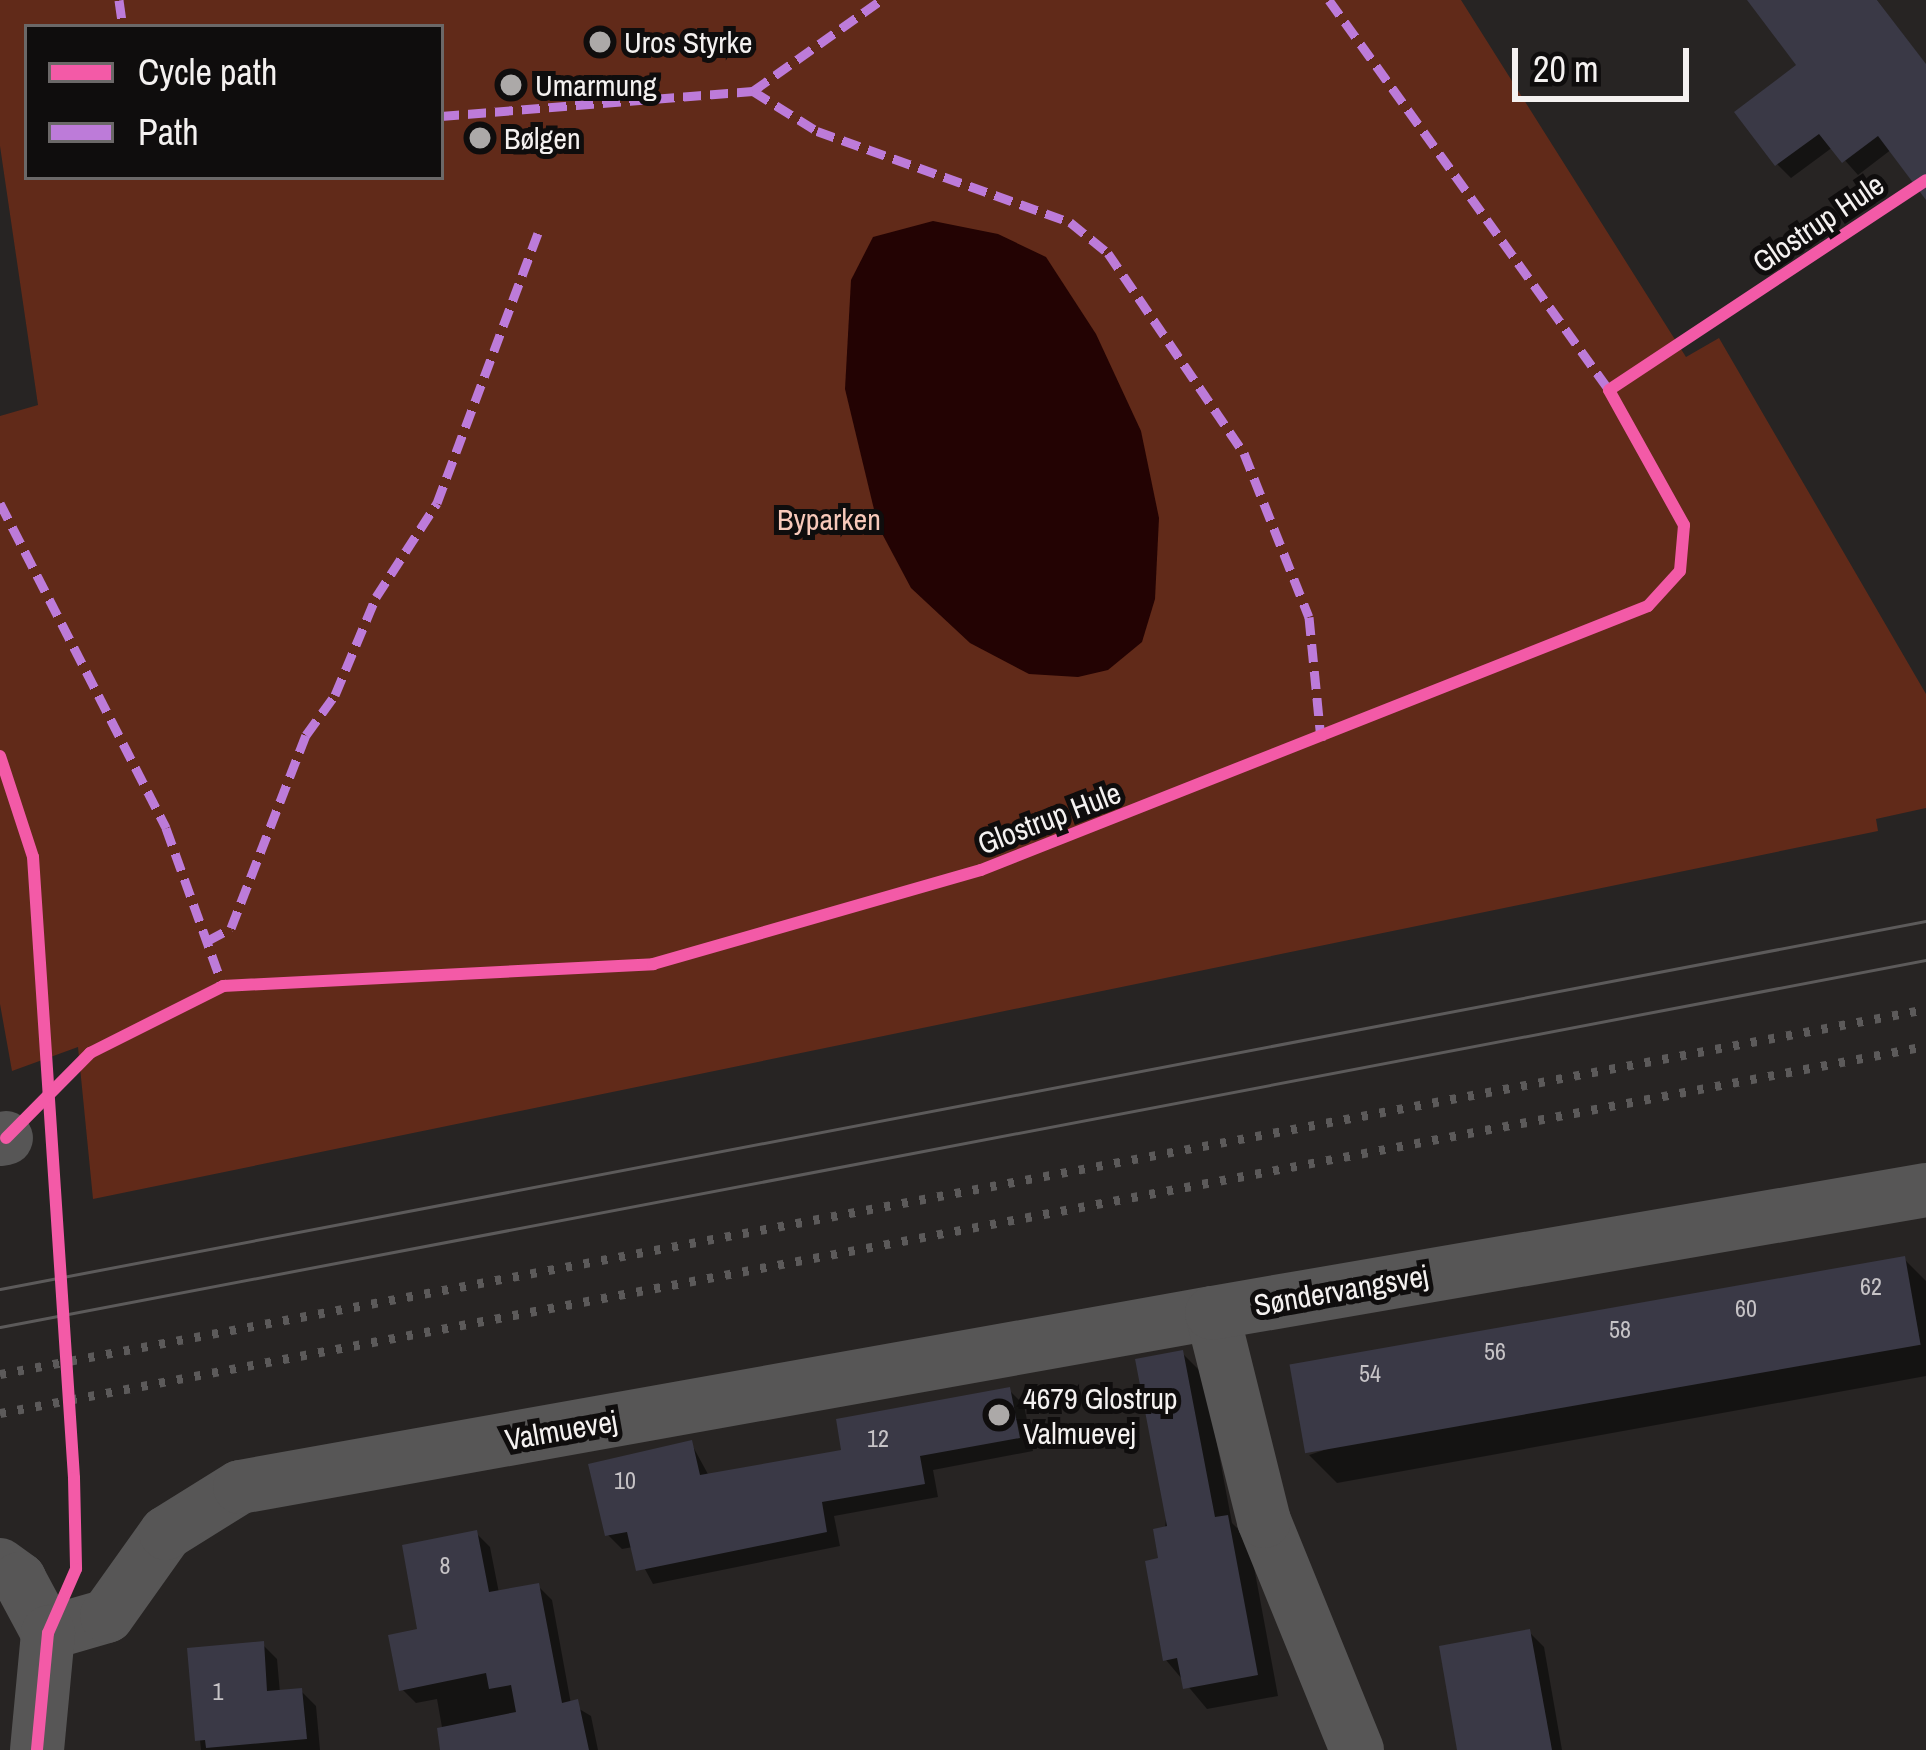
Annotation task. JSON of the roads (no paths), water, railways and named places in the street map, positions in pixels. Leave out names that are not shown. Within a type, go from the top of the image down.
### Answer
[{"type":"street","name":"Søndervangsvej","points":[[1358,1750],[1264,1521],[1212,1312],[1926,1190]]},
{"type":"street","name":"Valmuevej","points":[[48,1633],[107,1616],[166,1533],[240,1487],[1212,1312]]},
{"type":"street","points":[[0,1565],[19,1579],[48,1633],[37,1750]]},
{"type":"tram line","points":[[0,1289],[1926,921]]},
{"type":"tram line","points":[[0,1327],[1926,960]]},
{"type":"railway","points":[[0,1374],[1926,1009]]},
{"type":"railway","points":[[0,1413],[1926,1046]]},
{"type":"place","name":"Uros Styrke","points":[[600,42]]},
{"type":"place","name":"Umarmung","points":[[511,85]]},
{"type":"place","name":"Bølgen","points":[[480,138]]},
{"type":"place","name":"4679 Glostrup Valmuevej","points":[[999,1415]]},
{"type":"park label","name":"Byparken","points":[[829,519]]}]
